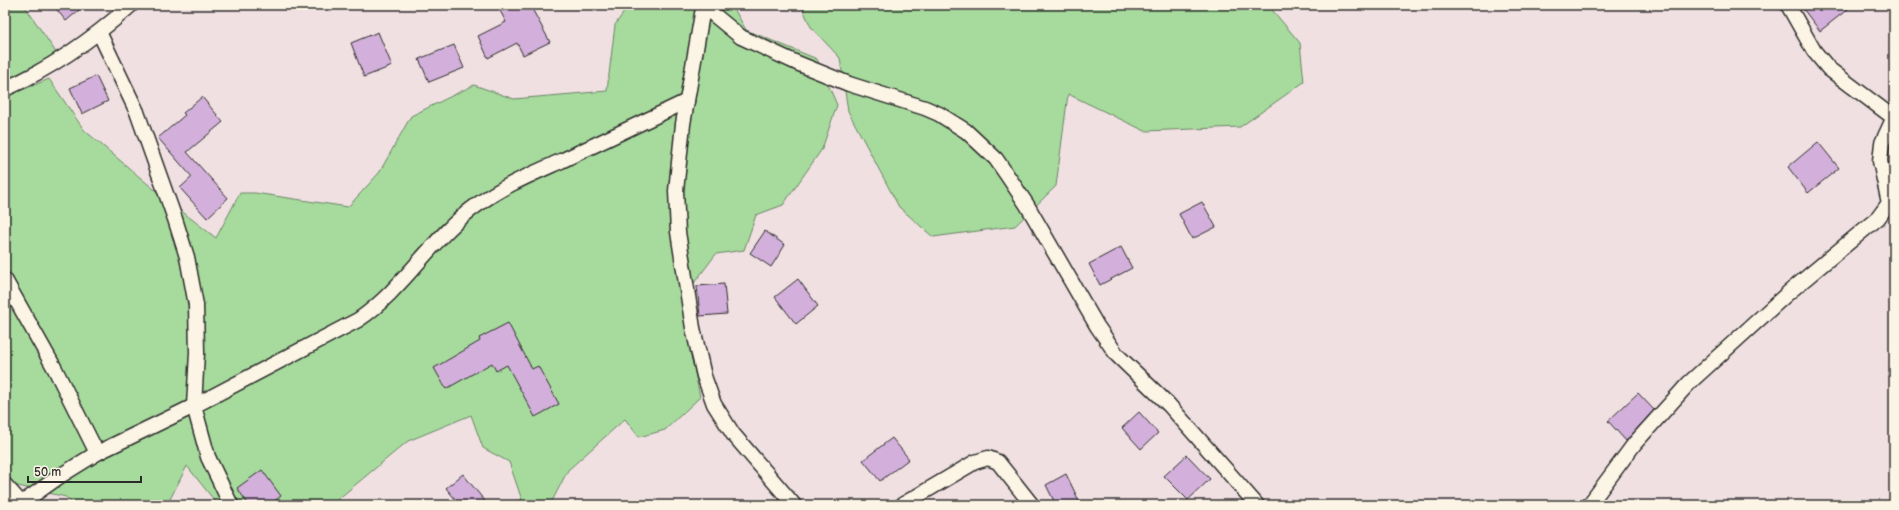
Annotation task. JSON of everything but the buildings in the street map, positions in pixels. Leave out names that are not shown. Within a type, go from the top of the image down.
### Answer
[{"type":"street","points":[[5,89],[55,62],[99,32],[131,5]]},
{"type":"street","points":[[1589,505],[1635,442],[1689,383],[1788,293],[1878,218],[1889,203],[1886,183],[1880,162],[1882,143],[1894,118],[1829,69],[1814,50],[1788,5]]},
{"type":"street","points":[[794,505],[733,434],[714,404],[704,376],[693,328],[678,232],[676,191],[683,124],[702,6],[741,37],[797,63],[849,84],[925,108],[939,114],[966,131],[996,160],[1009,178],[1027,205],[1097,326],[1117,355],[1169,405],[1257,505]]},
{"type":"street","points":[[99,32],[137,112],[176,219],[187,257],[196,304],[197,353],[194,406],[208,457],[231,505]]},
{"type":"street","points":[[5,485],[20,504],[60,476],[97,453],[194,406],[341,331],[370,312],[449,228],[478,205],[506,187],[687,101]]},
{"type":"street","points":[[5,280],[56,369],[97,453]]},
{"type":"street","points":[[902,505],[975,462],[988,458],[998,462],[1008,472],[1032,505]]},
{"type":"green space","points":[[5,5],[24,5],[57,54],[5,80]]},
{"type":"green space","points":[[629,5],[732,5],[746,30],[817,59],[837,105],[822,149],[783,205],[756,215],[744,250],[716,254],[685,295],[692,358],[700,397],[665,430],[639,437],[625,419],[568,470],[550,505],[498,505],[522,500],[509,462],[483,448],[471,415],[408,441],[331,505],[218,505],[187,466],[167,505],[74,505],[66,497],[5,483],[5,97],[49,79],[84,130],[162,196],[216,238],[240,193],[255,193],[348,207],[379,173],[411,116],[474,85],[514,99],[607,91],[615,25]]},
{"type":"green space","points":[[801,5],[1268,5],[1300,43],[1304,82],[1240,127],[1145,131],[1068,94],[1056,186],[1015,226],[933,237],[899,207],[848,111],[840,58],[811,27]]}]
